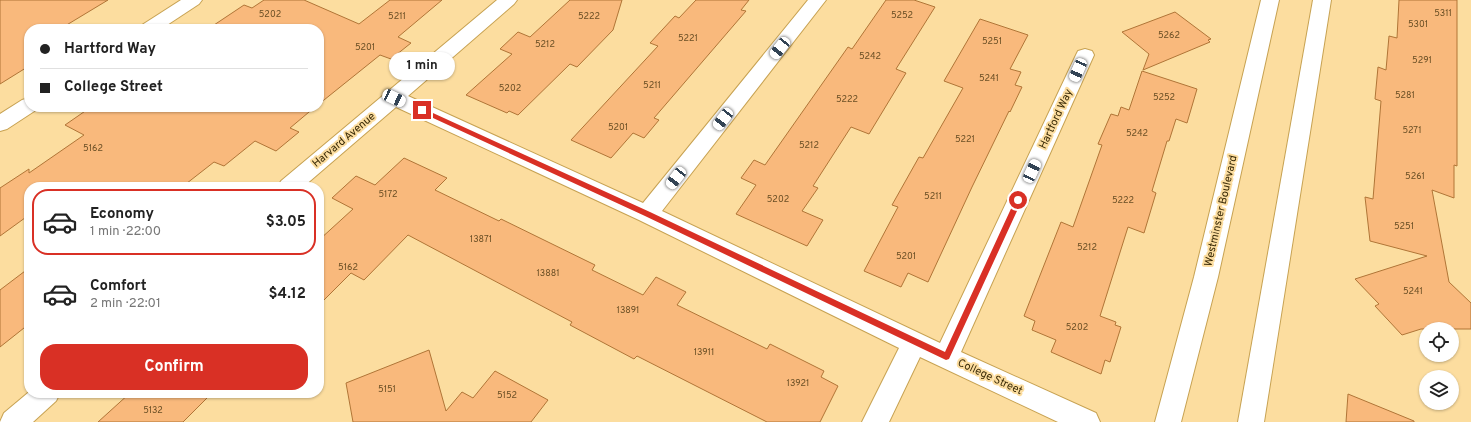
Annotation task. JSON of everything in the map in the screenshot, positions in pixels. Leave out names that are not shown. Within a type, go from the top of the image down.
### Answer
[{"type":"street","points":[[156,24],[193,0]]},
{"type":"street","name":"Harvard Avenue","points":[[295,182],[508,0]]},
{"type":"street","points":[[647,214],[817,0]]},
{"type":"street","name":"Westminster Boulevard","points":[[1168,422],[1206,277],[1270,0]]},
{"type":"street","points":[[1251,422],[1322,0]]},
{"type":"street","name":"Hartford Way","points":[[946,357],[1085,55]]},
{"type":"street","name":"College Street","points":[[394,98],[647,214],[914,342],[1087,422]]},
{"type":"street","points":[[0,124],[24,108]]},
{"type":"street","points":[[875,422],[914,342]]},
{"type":"street","points":[[13,422],[41,398]]},
{"type":"building","points":[[0,0],[108,0],[68,24],[24,24],[24,69],[0,84]]},
{"type":"building","points":[[264,0],[304,0],[359,24],[390,0],[442,0],[398,37],[411,43],[391,59],[380,55],[324,100],[324,24],[216,24],[244,5],[252,8]]},
{"type":"building","points":[[570,0],[622,0],[613,30],[577,67],[570,64],[518,115],[509,111],[507,113],[466,95],[512,54],[500,49],[518,32],[530,37]]},
{"type":"building","points":[[696,0],[749,0],[741,10],[746,11],[654,118],[659,120],[644,138],[633,133],[611,158],[571,140],[658,46],[650,43],[675,16],[679,18]]},
{"type":"building","points":[[886,0],[914,0],[935,7],[896,69],[906,73],[869,134],[851,127],[813,186],[818,188],[802,211],[823,220],[807,246],[736,214],[756,185],[741,178],[754,160],[765,165],[848,47],[852,49]]},
{"type":"building","points":[[1399,0],[1457,0],[1457,166],[1454,165],[1454,198],[1432,190],[1449,282],[1471,303],[1471,329],[1459,329],[1459,322],[1419,322],[1419,330],[1402,335],[1375,306],[1379,304],[1355,279],[1427,256],[1370,241],[1365,197],[1373,199],[1381,101],[1375,99],[1378,67],[1386,70],[1389,36],[1397,38]]},
{"type":"building","points":[[1175,12],[1211,39],[1208,40],[1210,42],[1143,70],[1149,54],[1122,32]]},
{"type":"building","points":[[980,19],[1028,35],[1010,69],[1021,72],[1015,85],[1022,87],[972,187],[928,282],[908,273],[901,287],[864,271],[898,207],[892,205],[919,157],[923,158],[963,88],[944,81]]},
{"type":"building","points":[[1142,71],[1197,89],[1187,123],[1176,119],[1169,141],[1167,141],[1152,191],[1156,193],[1144,233],[1128,227],[1100,316],[1116,322],[1115,325],[1121,327],[1110,362],[1105,360],[1101,374],[1051,352],[1056,340],[1032,330],[1035,321],[1024,316],[1061,222],[1073,227],[1102,145],[1098,144],[1111,114],[1118,116],[1121,107],[1129,110]]},
{"type":"building","points":[[84,112],[309,112],[290,128],[299,132],[276,151],[255,141],[224,166],[214,162],[188,182],[24,182],[24,219],[0,236],[0,188],[29,169],[29,173],[84,135],[65,125]]},
{"type":"building","points":[[404,158],[447,178],[435,190],[499,221],[501,219],[595,265],[592,270],[643,295],[656,277],[686,292],[677,305],[767,349],[770,344],[824,371],[821,377],[838,386],[820,422],[767,422],[637,356],[634,359],[570,325],[572,322],[408,235],[364,280],[351,273],[324,300],[324,235],[353,209],[332,198],[356,176],[375,185]]},
{"type":"building","points":[[24,272],[24,328],[0,347],[0,290]]},
{"type":"building","points":[[429,350],[446,411],[462,392],[473,398],[495,371],[548,400],[531,422],[353,422],[346,383]]},
{"type":"building","points":[[1348,394],[1414,421],[1414,422],[1346,422]]},
{"type":"building","points":[[124,398],[207,398],[183,422],[98,422]]},
{"type":"route","points":[[422,110],[647,214],[946,357],[1018,200]]}]
